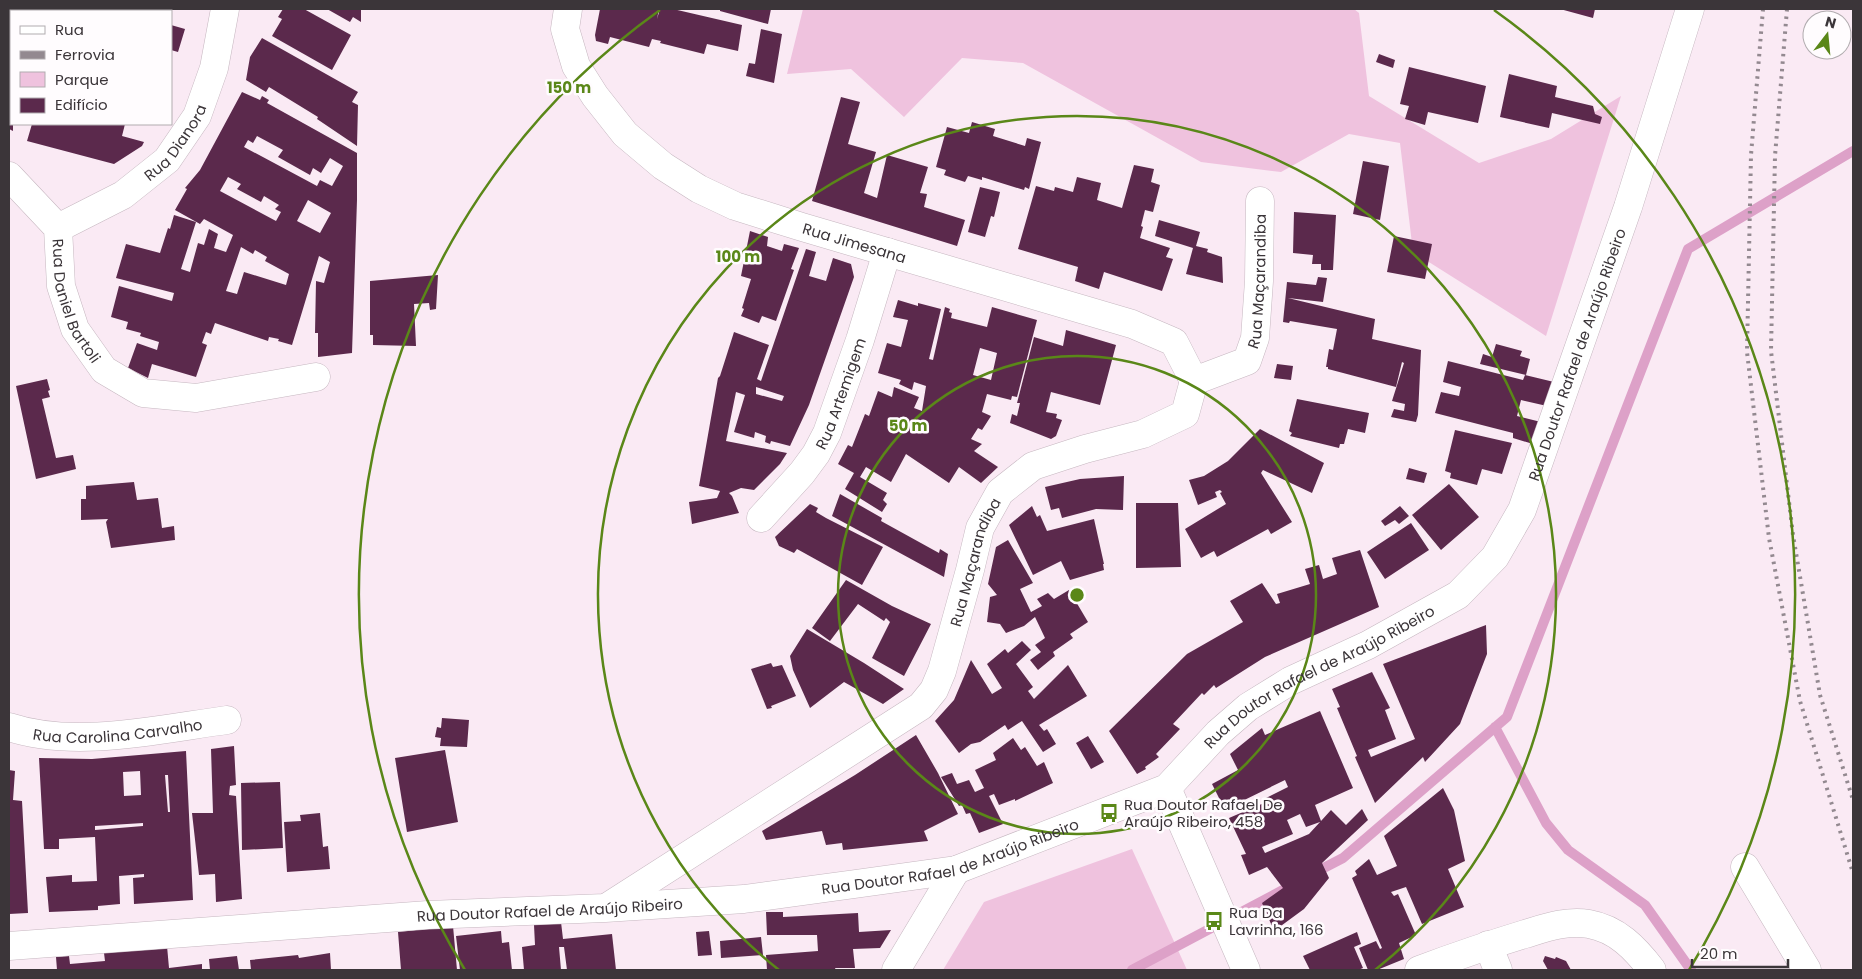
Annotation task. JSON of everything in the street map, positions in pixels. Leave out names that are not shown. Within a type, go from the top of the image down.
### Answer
[{"type":"street","name":"Rua Dianora","points":[[58,228],[123,195],[167,160],[197,116],[214,68],[225,9]]},
{"type":"street","name":"Rua Doutor Rafael de Araújo Ribeiro","points":[[9,946],[428,915],[606,908],[744,899],[956,870],[1167,788],[1218,733],[1248,707],[1290,680],[1368,645],[1458,595],[1495,557],[1522,510],[1628,208],[1690,9]]},
{"type":"street","name":"Rua Jimesana","points":[[566,19],[576,66],[595,96],[625,134],[663,166],[699,189],[735,206],[1132,324],[1174,342],[1194,381]]},
{"type":"street","name":"Rua Daniel Bartoli","points":[[9,176],[58,228],[61,286],[75,329],[104,370],[143,393],[196,398],[316,377]]},
{"type":"street","name":"Rua Maçarandiba","points":[[606,908],[921,706],[934,690],[942,671],[980,528],[1000,492],[1033,466],[1085,449],[1143,434],[1185,414],[1194,381],[1247,361],[1255,338],[1259,281],[1260,201]]},
{"type":"street","name":"Rua Artemigem","points":[[761,518],[802,473],[816,454],[827,433],[860,340],[887,252]]},
{"type":"street","name":"Rua Carolina Carvalho","points":[[9,727],[27,733],[85,737],[227,720]]},
{"type":"street","points":[[1167,788],[1246,970]]},
{"type":"street","points":[[1745,867],[1807,970]]},
{"type":"street","points":[[896,970],[956,870]]},
{"type":"street","points":[[1419,970],[1488,945],[1559,924],[1588,924],[1613,932],[1636,949],[1652,970]]},
{"type":"street","points":[[1488,945],[1498,970]]},
{"type":"green space","points":[[803,9],[1354,9],[1359,13],[1369,96],[1479,163],[1551,139],[1621,96],[1546,336],[1413,252],[1400,143],[1349,134],[1281,172],[1201,162],[1023,63],[962,58],[904,117],[851,69],[787,74]]},
{"type":"green space","points":[[1132,849],[1187,970],[943,970],[984,902]]},
{"type":"building","points":[[9,9],[14,9],[10,10],[10,125],[13,125],[13,131],[9,129]]},
{"type":"building","points":[[19,9],[95,9],[94,10]]},
{"type":"building","points":[[118,9],[158,9],[158,10]]},
{"type":"building","points":[[283,9],[304,9],[351,35],[332,70],[272,36],[282,19],[278,17]]},
{"type":"building","points":[[327,9],[361,9],[361,22],[353,17],[350,22]]},
{"type":"building","points":[[600,9],[659,9],[657,19],[660,9],[673,9],[742,25],[738,51],[707,44],[704,54],[660,43],[661,41],[652,39],[649,47],[610,37],[608,44],[596,41],[595,35]]},
{"type":"building","points":[[720,9],[771,9],[768,24],[720,11]]},
{"type":"building","points":[[1560,9],[1595,9],[1593,18]]},
{"type":"building","points":[[172,25],[185,29],[178,52],[172,50]]},
{"type":"building","points":[[761,29],[782,34],[774,83],[746,76],[749,63],[755,64]]},
{"type":"building","points":[[262,38],[358,92],[352,102],[358,105],[357,146],[317,119],[318,117],[269,87],[266,92],[246,80],[250,57]]},
{"type":"building","points":[[1379,54],[1395,60],[1393,68],[1376,62]]},
{"type":"building","points":[[1409,67],[1486,86],[1478,123],[1428,112],[1425,125],[1405,119],[1409,106],[1400,104]]},
{"type":"building","points":[[1509,74],[1557,86],[1555,97],[1593,106],[1595,114],[1602,117],[1600,124],[1552,113],[1549,128],[1500,117]]},
{"type":"building","points":[[242,92],[260,100],[262,96],[269,100],[267,103],[357,153],[352,353],[318,357],[318,333],[315,333],[316,281],[324,283],[330,262],[319,256],[292,345],[269,337],[268,341],[215,323],[211,334],[206,332],[202,343],[207,345],[196,377],[152,364],[148,378],[128,368],[137,343],[157,350],[159,342],[140,336],[141,333],[126,329],[128,322],[111,317],[119,286],[172,301],[174,293],[116,278],[126,244],[160,253],[174,215],[196,222],[181,269],[190,272],[198,243],[204,245],[209,229],[218,234],[214,248],[226,252],[233,235],[204,219],[200,224],[175,210],[187,189],[185,188],[200,170]],"holes":[[[257,136],[283,150],[278,157],[310,175],[313,168],[321,173],[330,158],[343,166],[332,186],[320,180],[317,186],[244,147],[248,140],[253,143]],[[228,177],[241,184],[237,189],[261,202],[264,196],[279,205],[275,209],[281,212],[276,221],[220,191]],[[308,200],[331,213],[320,233],[297,221]],[[241,247],[253,254],[255,250],[267,257],[265,261],[289,274],[286,285],[244,272],[237,294],[226,291]]]},
{"type":"building","points":[[841,97],[860,102],[848,144],[876,152],[864,193],[877,198],[887,155],[928,167],[920,193],[927,194],[924,207],[965,220],[957,246],[812,201]]},
{"type":"building","points":[[972,122],[995,129],[993,136],[1025,146],[1027,138],[1041,142],[1029,189],[1025,187],[1024,190],[982,177],[982,180],[968,176],[965,182],[944,175],[946,170],[936,167],[947,127],[969,133]]},
{"type":"building","points":[[32,125],[125,125],[122,136],[144,142],[142,146],[114,164],[27,141]]},
{"type":"building","points":[[1363,161],[1389,166],[1380,220],[1353,214]]},
{"type":"building","points":[[1134,165],[1154,169],[1151,182],[1160,185],[1153,212],[1145,210],[1140,238],[1170,248],[1166,257],[1173,259],[1162,291],[1104,272],[1099,289],[1075,281],[1078,267],[1018,249],[1036,186],[1054,191],[1055,187],[1073,192],[1077,177],[1101,183],[1097,200],[1122,208]]},
{"type":"building","points":[[980,187],[1000,192],[994,217],[991,216],[985,237],[968,232]]},
{"type":"building","points":[[1294,212],[1336,215],[1333,270],[1321,270],[1321,264],[1312,264],[1313,255],[1293,253]]},
{"type":"building","points":[[1159,220],[1200,232],[1196,246],[1208,249],[1207,252],[1222,257],[1223,283],[1186,274],[1193,248],[1155,236]]},
{"type":"building","points":[[750,231],[768,237],[767,246],[782,251],[784,244],[799,248],[791,269],[794,270],[776,321],[762,316],[759,323],[741,316],[751,279],[741,276]]},
{"type":"building","points":[[1394,236],[1432,244],[1425,279],[1387,272]]},
{"type":"building","points":[[806,249],[816,252],[809,276],[826,281],[833,258],[851,264],[854,277],[809,405],[790,446],[771,441],[770,444],[765,442],[766,436],[755,432],[754,438],[734,432],[745,395],[736,392],[726,441],[787,453],[780,464],[754,490],[741,488],[729,493],[739,513],[692,524],[689,502],[717,498],[720,491],[699,486],[718,378],[734,332],[769,345],[757,379],[761,381]],"holes":[[[756,387],[784,396],[782,401],[756,394]]]},
{"type":"building","points":[[438,275],[436,309],[430,310],[429,303],[414,304],[416,346],[373,345],[373,335],[370,335],[370,281]]},
{"type":"building","points":[[1318,277],[1327,278],[1323,302],[1288,298],[1375,319],[1372,339],[1421,350],[1418,415],[1416,422],[1391,417],[1394,409],[1404,411],[1405,404],[1392,401],[1404,363],[1402,362],[1396,387],[1328,369],[1326,367],[1329,349],[1333,350],[1337,329],[1290,321],[1289,323],[1283,322],[1287,282],[1316,285]]},
{"type":"building","points":[[898,300],[918,306],[918,303],[941,309],[929,359],[933,360],[945,307],[950,309],[949,312],[952,313],[951,318],[987,327],[992,307],[1037,320],[1017,397],[1012,396],[1011,400],[987,394],[982,412],[991,416],[982,430],[978,428],[971,439],[982,444],[974,451],[998,467],[981,483],[959,467],[949,483],[906,454],[891,482],[866,467],[860,477],[887,493],[883,500],[887,504],[882,512],[845,489],[854,473],[838,464],[848,445],[852,447],[865,414],[869,416],[878,391],[892,397],[894,387],[919,397],[914,408],[922,411],[926,386],[914,382],[912,390],[899,384],[901,380],[878,373],[887,343],[901,347],[908,320],[893,317]],"holes":[[[980,348],[997,353],[991,380],[973,375]]]},
{"type":"building","points":[[1066,330],[1116,345],[1100,405],[1051,392],[1046,412],[1057,414],[1056,418],[1062,420],[1056,436],[1051,439],[1010,423],[1012,414],[1017,416],[1020,403],[1017,403],[1034,337],[1063,346]]},
{"type":"building","points":[[1496,344],[1522,351],[1520,356],[1530,359],[1526,375],[1480,364],[1483,354],[1492,357]]},
{"type":"building","points":[[1448,361],[1523,380],[1525,375],[1554,382],[1547,406],[1521,400],[1517,416],[1541,422],[1533,444],[1513,438],[1513,433],[1435,413],[1441,392],[1459,396],[1461,387],[1443,382]]},
{"type":"building","points":[[1277,364],[1293,366],[1291,380],[1274,378]]},
{"type":"building","points":[[47,379],[50,397],[42,399],[56,458],[73,455],[76,469],[36,479],[16,386]]},
{"type":"building","points":[[1297,399],[1369,413],[1365,433],[1348,429],[1344,444],[1340,444],[1339,448],[1290,436],[1292,433],[1289,431]]},
{"type":"building","points":[[1260,429],[1324,463],[1312,493],[1263,470],[1261,473],[1292,522],[1271,534],[1268,529],[1217,557],[1214,551],[1201,558],[1185,529],[1226,504],[1220,490],[1215,492],[1217,497],[1198,505],[1189,480],[1204,476],[1228,461]]},
{"type":"building","points":[[1455,430],[1512,443],[1502,474],[1482,469],[1477,485],[1450,478],[1451,473],[1445,471]]},
{"type":"building","points":[[1409,468],[1427,473],[1424,483],[1406,479]]},
{"type":"building","points":[[1124,476],[1123,510],[1096,509],[1062,518],[1059,508],[1051,510],[1045,487],[1080,479]]},
{"type":"building","points":[[134,482],[137,500],[158,498],[162,528],[174,526],[175,540],[111,548],[106,522],[108,519],[81,520],[81,499],[86,499],[86,486]]},
{"type":"building","points":[[1449,484],[1479,517],[1441,550],[1412,515]]},
{"type":"building","points":[[840,494],[882,518],[881,521],[939,553],[940,549],[948,554],[944,577],[832,516]]},
{"type":"building","points":[[1136,503],[1178,503],[1181,567],[1136,568]]},
{"type":"building","points":[[810,504],[818,508],[816,512],[826,518],[883,547],[862,585],[797,549],[794,553],[779,546],[775,537]]},
{"type":"building","points":[[1032,506],[1037,517],[1040,515],[1047,531],[1094,519],[1104,570],[1070,580],[1061,561],[1033,575],[1009,525]]},
{"type":"building","points":[[1400,506],[1409,516],[1399,524],[1395,520],[1385,526],[1381,521]]},
{"type":"building","points":[[1411,523],[1429,550],[1385,579],[1367,552]]},
{"type":"building","points":[[1008,540],[1033,583],[1020,589],[1031,612],[1042,606],[1037,599],[1048,593],[1054,599],[1069,590],[1088,622],[1070,634],[1073,638],[1053,652],[1055,656],[1038,670],[1030,660],[1041,652],[1035,645],[1045,638],[1035,617],[1024,626],[1006,633],[1000,624],[987,622],[990,597],[997,595],[988,584],[996,547]]},
{"type":"building","points":[[1360,550],[1379,607],[1265,657],[1216,688],[1214,685],[1204,695],[1202,693],[1173,724],[1180,729],[1156,754],[1159,757],[1145,767],[1146,769],[1137,774],[1109,731],[1187,654],[1243,622],[1230,601],[1262,583],[1276,604],[1280,603],[1277,594],[1310,584],[1305,569],[1319,565],[1323,579],[1337,574],[1332,558]]},
{"type":"building","points":[[846,580],[892,606],[931,624],[904,676],[872,658],[890,622],[886,618],[884,621],[858,604],[830,641],[812,628]]},
{"type":"building","points":[[1486,625],[1487,654],[1460,724],[1425,762],[1423,757],[1375,803],[1355,757],[1357,756],[1337,708],[1340,707],[1332,689],[1372,672],[1390,708],[1385,710],[1396,739],[1368,750],[1371,757],[1415,739],[1383,664]]},
{"type":"building","points":[[807,629],[904,689],[883,704],[844,682],[810,708],[793,670],[790,656]]},
{"type":"building","points":[[1022,641],[1031,650],[1016,664],[1033,687],[1028,691],[1034,699],[1068,665],[1087,696],[1039,725],[1044,731],[1047,729],[1056,744],[1043,752],[1022,721],[1008,730],[1005,725],[980,742],[971,744],[959,753],[935,721],[954,700],[971,660],[992,694],[1002,688],[987,664],[1005,649],[1008,653]]},
{"type":"building","points":[[771,663],[773,667],[782,665],[796,696],[767,709],[751,669]]},
{"type":"building","points":[[1320,711],[1353,788],[1315,805],[1321,821],[1331,810],[1346,825],[1362,809],[1368,820],[1322,863],[1329,878],[1304,909],[1274,931],[1262,903],[1283,888],[1267,867],[1249,875],[1241,855],[1246,854],[1229,818],[1264,803],[1262,800],[1288,787],[1285,780],[1230,807],[1229,805],[1224,808],[1212,784],[1238,770],[1230,754],[1262,728],[1265,735]],"holes":[[[1300,814],[1306,827],[1320,822],[1309,834],[1265,853],[1262,847],[1293,834],[1287,820]]]},
{"type":"building","points":[[442,718],[469,720],[467,747],[440,746],[441,738],[435,737],[437,727],[441,728]]},
{"type":"building","points":[[916,735],[938,773],[958,814],[924,831],[928,841],[843,850],[842,843],[826,845],[822,831],[766,840],[762,831],[855,775]]},
{"type":"building","points":[[1088,736],[1104,762],[1091,769],[1076,743]]},
{"type":"building","points":[[1013,738],[1021,750],[1025,747],[1037,766],[1044,762],[1053,783],[1015,801],[1015,799],[999,805],[994,794],[989,796],[1003,824],[979,833],[970,813],[966,814],[962,805],[959,806],[941,777],[952,773],[957,784],[969,780],[975,792],[984,788],[975,770],[996,760],[993,753]]},
{"type":"building","points":[[234,746],[236,785],[230,786],[229,795],[236,796],[242,899],[216,902],[215,874],[199,875],[192,813],[213,813],[211,749]]},
{"type":"building","points":[[445,750],[458,822],[407,832],[395,758]]},
{"type":"building","points":[[186,751],[193,900],[134,904],[133,878],[144,877],[144,874],[119,876],[120,904],[98,906],[98,910],[49,912],[46,877],[72,875],[72,882],[97,881],[95,837],[59,839],[59,849],[44,849],[39,758],[92,759]],"holes":[[[140,771],[141,795],[124,796],[123,772]],[[165,775],[168,775],[170,812],[168,812]],[[143,823],[143,826],[95,830],[95,826]]]},
{"type":"building","points":[[9,770],[15,771],[13,800],[22,801],[28,913],[9,914]]},
{"type":"building","points":[[280,782],[283,848],[242,850],[241,783]]},
{"type":"building","points":[[1443,788],[1454,810],[1465,861],[1448,869],[1464,907],[1422,924],[1406,887],[1391,892],[1394,896],[1398,894],[1416,935],[1399,943],[1404,959],[1377,970],[1368,970],[1359,948],[1376,941],[1380,949],[1382,948],[1352,878],[1357,875],[1355,871],[1369,859],[1377,875],[1397,866],[1384,836]]},
{"type":"building","points":[[320,813],[323,847],[328,846],[330,869],[287,872],[284,822],[301,821],[300,815]]},
{"type":"building","points":[[766,912],[783,912],[783,917],[858,913],[859,932],[891,930],[880,948],[853,949],[855,968],[835,968],[836,970],[767,970],[766,955],[818,951],[817,935],[767,935]]},
{"type":"building","points":[[561,922],[563,939],[612,934],[616,970],[567,970],[564,947],[559,947],[561,970],[524,970],[522,947],[535,945],[534,925]]},
{"type":"building","points":[[453,926],[457,970],[401,970],[398,932]]},
{"type":"building","points":[[501,931],[502,943],[509,942],[512,970],[460,970],[456,936]]},
{"type":"building","points":[[709,931],[712,955],[698,956],[696,932]]},
{"type":"building","points":[[1357,932],[1361,944],[1354,947],[1363,968],[1358,970],[1310,970],[1303,956]]},
{"type":"building","points":[[761,937],[763,955],[721,958],[720,941]]},
{"type":"building","points":[[167,946],[169,968],[202,964],[202,970],[57,970],[56,957],[69,956],[70,964],[105,961],[104,953]]},
{"type":"building","points":[[330,953],[331,970],[251,970],[250,960],[298,955],[299,958]]},
{"type":"building","points":[[237,956],[239,970],[210,970],[209,959]]},
{"type":"building","points":[[1545,956],[1555,959],[1556,957],[1566,961],[1571,970],[1548,970],[1543,961]]},
{"type":"waterway","points":[[1314,873],[1343,858],[1507,717],[1688,249],[1853,151]]},
{"type":"waterway","points":[[1495,727],[1546,823],[1568,850],[1645,905],[1691,970]]},
{"type":"waterway","points":[[1132,970],[1283,890]]},
{"type":"railway","points":[[1763,9],[1751,155],[1747,352],[1769,538],[1800,701],[1853,873]]},
{"type":"railway","points":[[1787,9],[1775,156],[1771,351],[1793,535],[1820,695],[1853,800]]},
{"type":"place","name":"Rua Doutor Rafael De Araújo Ribeiro, 458","points":[[1109,813]]},
{"type":"place","name":"Rua Da Lavrinha, 166","points":[[1214,921]]}]
